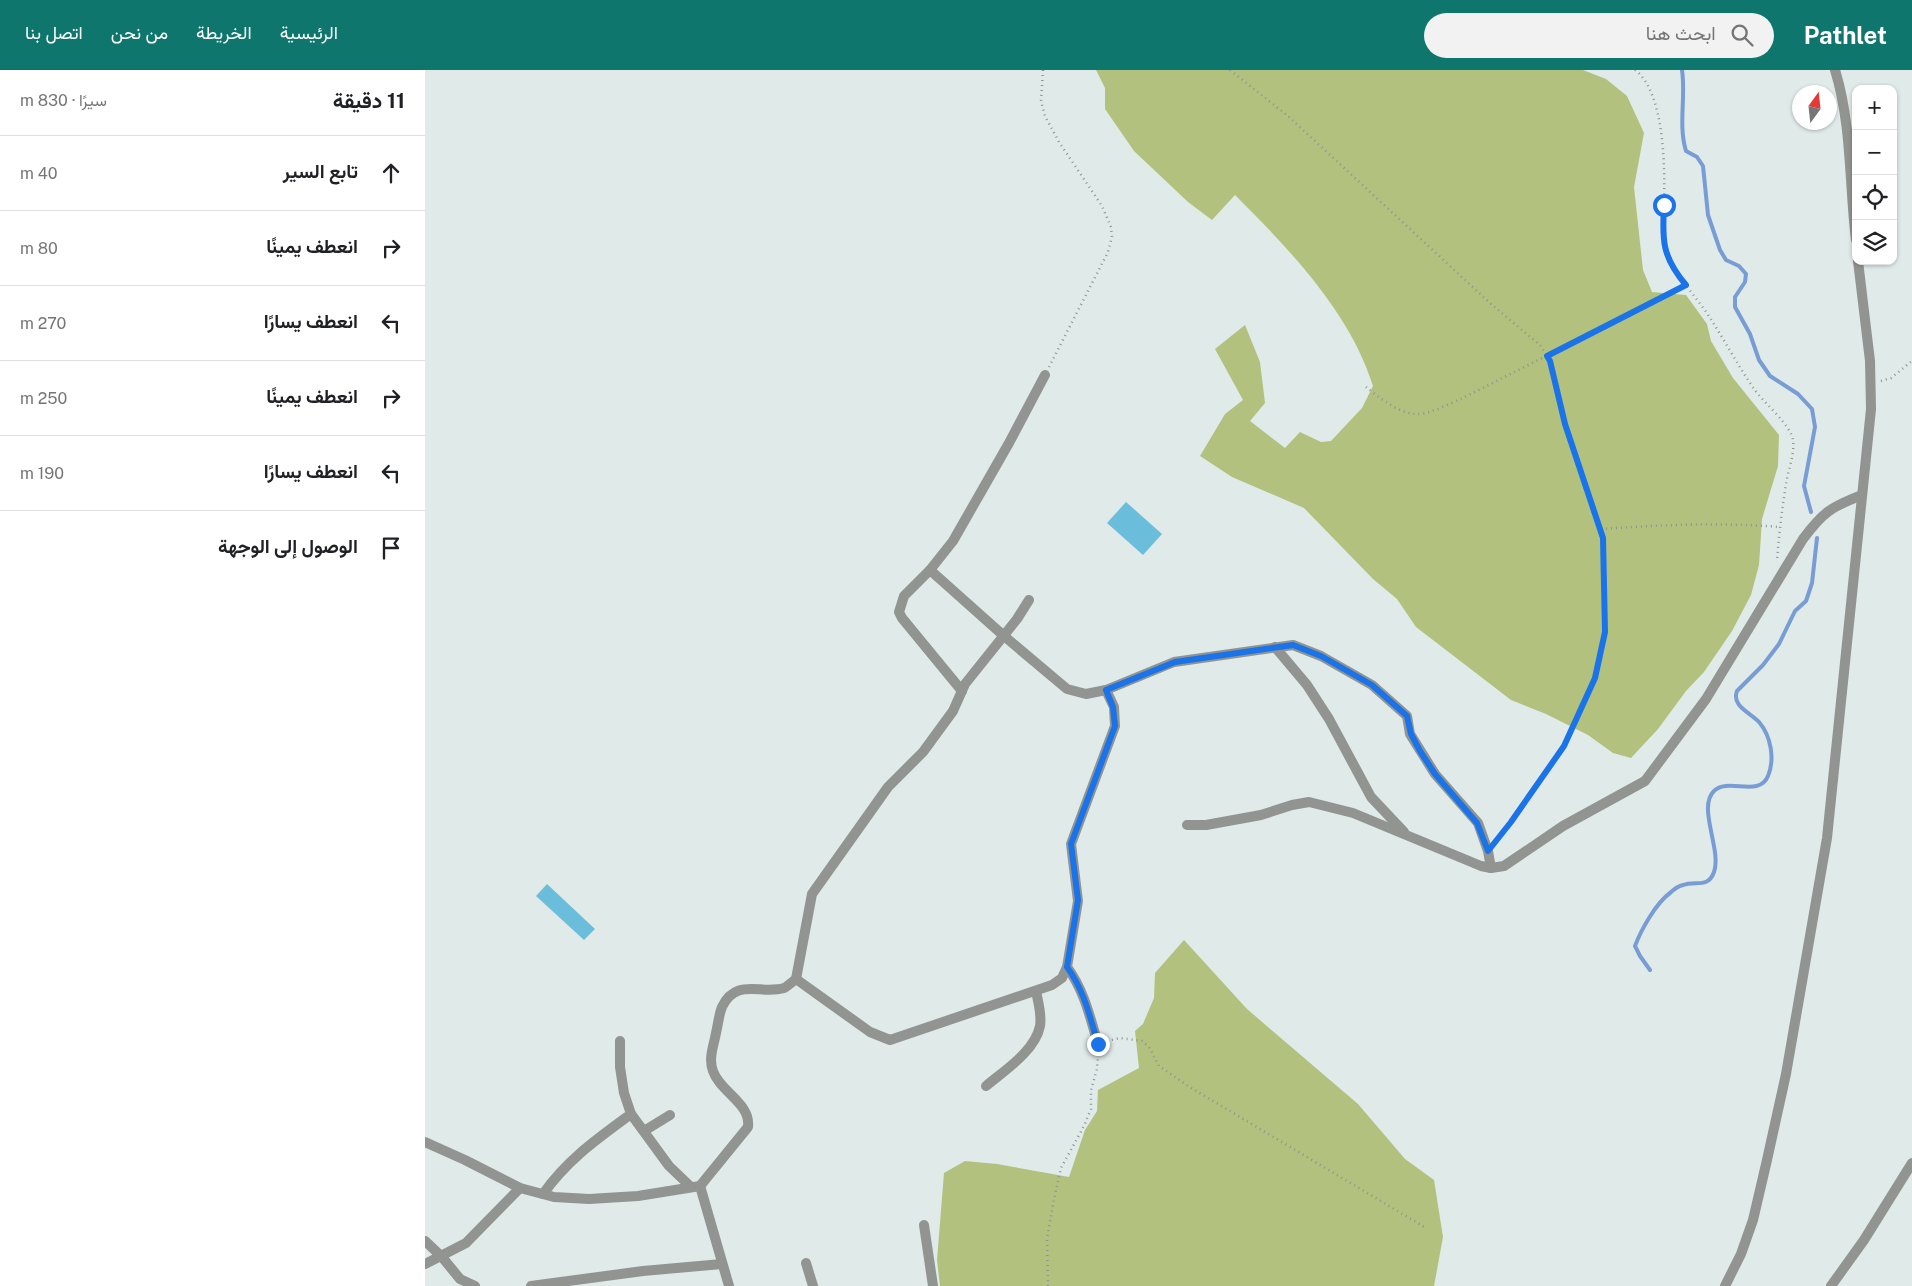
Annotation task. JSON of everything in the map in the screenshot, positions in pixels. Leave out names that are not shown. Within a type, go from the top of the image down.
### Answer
[{"type":"street","points":[[1835,70],[1843,100],[1847,129],[1854,220]]},
{"type":"street","points":[[1725,1286],[1741,1254],[1753,1220],[1767,1160],[1786,1074],[1827,838],[1871,409],[1870,361],[1858,265]]},
{"type":"street","points":[[962,691],[899,612],[904,596],[930,570],[953,541],[1045,375]]},
{"type":"street","points":[[1187,825],[1206,825],[1261,815],[1292,804],[1309,802],[1353,813],[1481,866],[1491,868],[1504,866],[1563,826],[1645,781],[1706,699],[1803,539],[1818,518],[1834,506],[1862,495]]},
{"type":"street","points":[[930,570],[1067,689],[1085,694],[1106,690],[1175,662],[1293,645],[1321,656],[1372,685],[1407,716],[1411,734],[1435,774],[1477,823],[1488,851],[1491,868]]},
{"type":"street","points":[[425,1142],[520,1188],[554,1197],[589,1199],[638,1196],[695,1187],[748,1127],[749,1119],[744,1109],[718,1081],[713,1071],[711,1059],[722,1006],[731,995],[742,988],[775,990],[786,987],[796,979],[812,894],[888,787],[923,752],[953,711],[965,684],[1004,636],[1029,600]]},
{"type":"street","points":[[1275,647],[1307,685],[1329,719],[1371,797],[1406,834]]},
{"type":"street","points":[[796,979],[870,1032],[890,1040],[1036,991],[1057,982],[1067,967],[1078,900],[1071,844],[1115,726],[1113,707],[1106,690]]},
{"type":"street","points":[[1067,967],[1076,979],[1086,1003],[1098,1044]]},
{"type":"street","points":[[986,1086],[1022,1055],[1037,1037],[1040,1024],[1036,991]]},
{"type":"street","points":[[620,1041],[623,1093],[631,1114],[669,1166],[695,1187],[729,1286]]},
{"type":"street","points":[[543,1194],[558,1173],[583,1150],[631,1114]]},
{"type":"street","points":[[644,1130],[670,1114]]},
{"type":"street","points":[[1831,1286],[1864,1240],[1912,1163]]},
{"type":"street","points":[[425,1264],[442,1257],[466,1243],[520,1188]]},
{"type":"street","points":[[924,1224],[933,1286]]},
{"type":"street","points":[[425,1242],[442,1257],[460,1279],[475,1286]]},
{"type":"street","points":[[807,1263],[813,1286]]},
{"type":"street","points":[[531,1286],[643,1271],[722,1264]]},
{"type":"path","points":[[1043,70],[1041,101],[1045,116],[1059,142],[1102,206],[1111,227],[1112,237],[1108,252],[1045,375]]},
{"type":"path","points":[[1230,70],[1288,116],[1491,304],[1540,345],[1550,361],[1565,424],[1603,538],[1605,632],[1595,678],[1564,746],[1511,822],[1488,851]]},
{"type":"path","points":[[1635,70],[1650,88],[1659,122],[1665,167],[1662,236],[1668,258],[1678,276],[1712,321],[1755,390],[1793,438],[1776,566]]},
{"type":"path","points":[[1366,387],[1391,406],[1419,414],[1463,398],[1686,285]]},
{"type":"path","points":[[1870,384],[1891,378],[1912,361]]},
{"type":"path","points":[[1601,529],[1709,524],[1745,524],[1780,528]]},
{"type":"path","points":[[1048,1286],[1047,1239],[1061,1168],[1091,1109],[1091,1090],[1097,1069],[1098,1044],[1120,1038],[1142,1041],[1149,1047],[1159,1066],[1188,1086],[1426,1228]]},
{"type":"green space","points":[[1096,70],[1583,70],[1606,79],[1627,96],[1644,133],[1634,187],[1643,270],[1652,292],[1686,295],[1707,324],[1711,341],[1733,378],[1779,435],[1778,466],[1762,519],[1759,565],[1751,595],[1732,631],[1704,672],[1686,691],[1658,729],[1631,758],[1613,753],[1588,735],[1546,714],[1511,700],[1416,627],[1397,599],[1373,579],[1304,508],[1232,477],[1200,456],[1225,414],[1243,400],[1215,349],[1245,325],[1260,362],[1265,403],[1250,421],[1285,448],[1300,432],[1321,442],[1331,441],[1362,408],[1373,386],[1363,359],[1333,307],[1316,283],[1276,237],[1235,195],[1212,220],[1188,202],[1134,151],[1105,109],[1105,88]]},
{"type":"green space","points":[[1184,940],[1247,1009],[1358,1104],[1405,1159],[1434,1180],[1443,1237],[1434,1286],[940,1286],[937,1260],[944,1173],[965,1161],[997,1164],[1069,1177],[1085,1130],[1097,1111],[1098,1090],[1139,1068],[1135,1031],[1143,1024],[1154,998],[1155,973]]},
{"type":"building","points":[[1126,502],[1162,534],[1143,555],[1107,523]]},
{"type":"building","points":[[547,884],[595,929],[584,940],[536,896]]},
{"type":"waterway","points":[[1682,70],[1682,121],[1686,151],[1697,157],[1703,166],[1708,215],[1720,250],[1726,260],[1739,266],[1746,274],[1745,282],[1735,297],[1735,307],[1750,334],[1759,360],[1770,376],[1798,394],[1812,409],[1815,427],[1804,486],[1811,512]]},
{"type":"waterway","points":[[1650,970],[1635,946],[1649,917],[1659,903],[1674,889],[1688,884],[1708,881],[1714,872],[1716,863],[1709,818],[1709,798],[1720,787],[1758,786],[1768,776],[1771,762],[1769,741],[1759,722],[1739,705],[1736,696],[1737,691],[1763,665],[1779,644],[1795,611],[1806,601],[1812,583],[1817,538]]},
{"type":"route","points":[[1098,1044],[1086,1003],[1076,979],[1067,967],[1078,900],[1078,887],[1074,873],[1071,844],[1115,726],[1115,714],[1106,690],[1175,662],[1293,645],[1321,656],[1372,685],[1407,716],[1411,734],[1420,751],[1435,774],[1477,823],[1488,851],[1511,822],[1564,746],[1595,678],[1605,632],[1605,582],[1603,538],[1591,496],[1565,424],[1550,361],[1547,356],[1686,285],[1678,276],[1668,258],[1662,236],[1664,205]]}]
